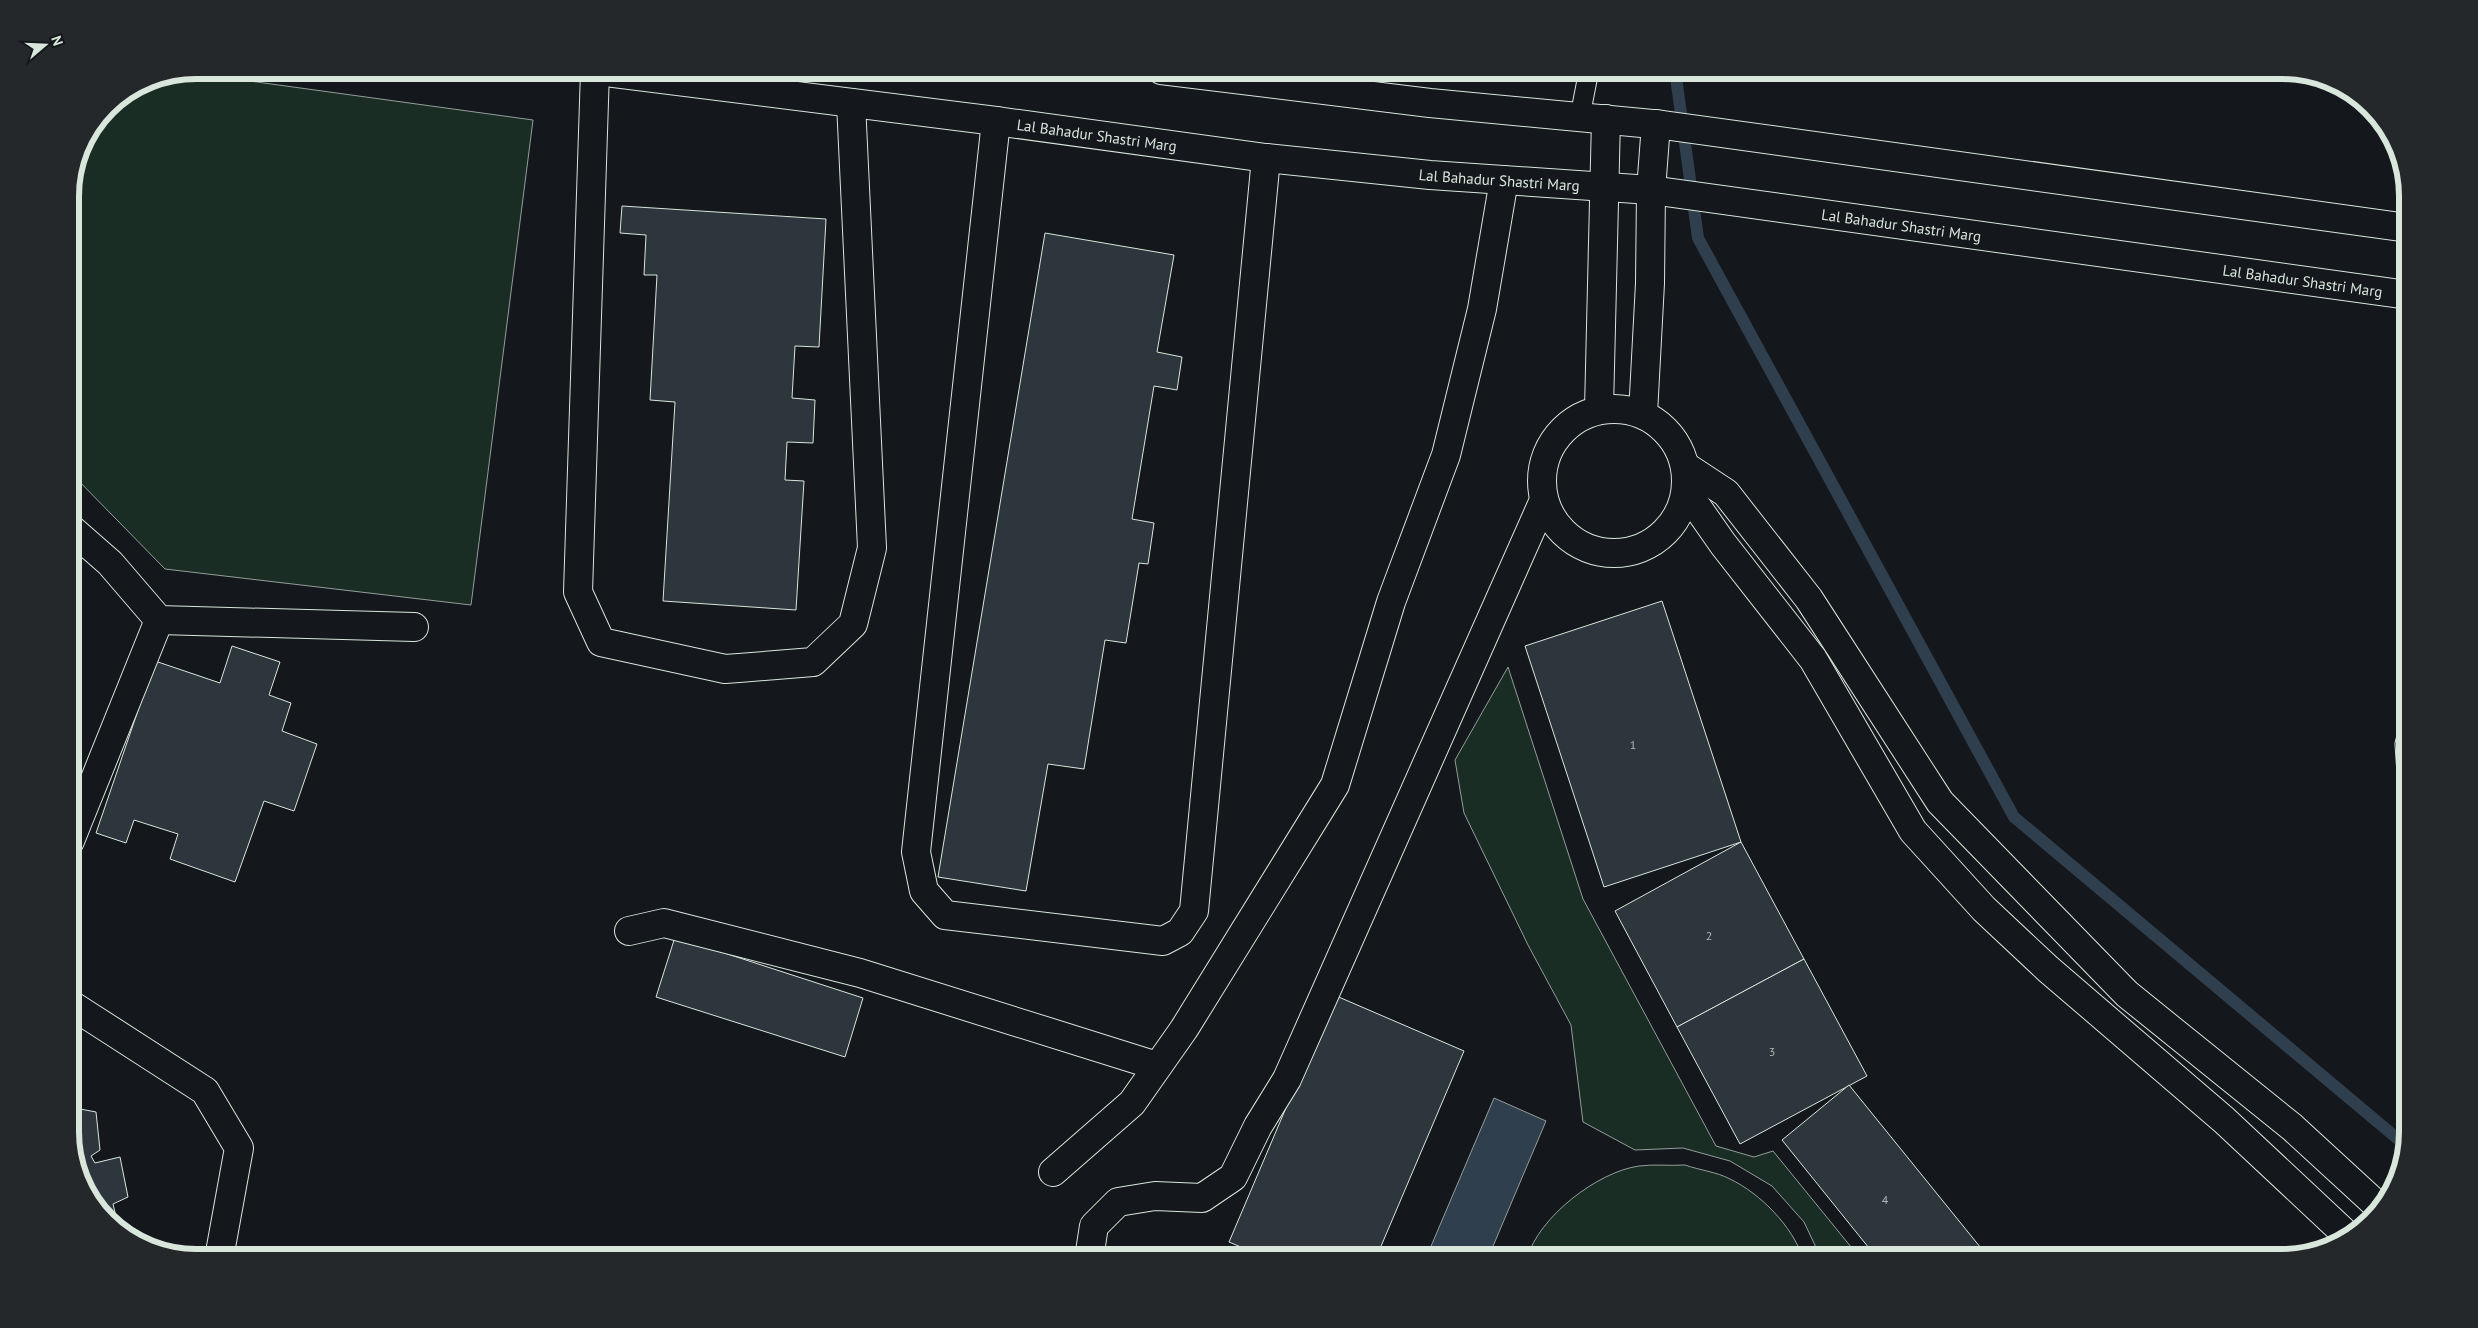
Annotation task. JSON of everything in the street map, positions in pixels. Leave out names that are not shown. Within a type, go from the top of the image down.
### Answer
[{"type":"street","points":[[593,79],[578,592],[602,642],[725,669],[812,662],[853,624],[872,548],[852,103]]},
{"type":"street","name":"Lal Bahadur Shastri Marg","points":[[664,79],[996,121],[1266,158],[1504,180],[1662,192],[2399,294]]},
{"type":"street","points":[[1232,79],[1430,104],[1660,124],[2399,227]]},
{"type":"street","points":[[1593,118],[1604,187],[1598,410]]},
{"type":"street","points":[[996,121],[916,852],[924,891],[945,915],[1163,940],[1180,932],[1194,911],[1266,158]]},
{"type":"street","points":[[1643,414],[1650,283],[1662,192],[1660,124]]},
{"type":"street","points":[[1053,1172],[1132,1103],[1184,1029],[1335,784],[1390,602],[1446,454],[1482,309],[1504,180]]},
{"type":"street","points":[[1685,479],[1678,515],[1664,534],[1643,548],[1618,554],[1594,552],[1571,541],[1554,523],[1544,500],[1541,475],[1547,451],[1559,432],[1577,418],[1598,410],[1621,408],[1643,414],[1662,427],[1677,445],[1685,479],[1723,544],[1813,659],[1913,831],[1984,909],[2041,962],[2224,1120],[2344,1232]]},
{"type":"street","points":[[1685,479],[1726,493],[1809,600],[1940,802],[2127,994],[2292,1127],[2375,1203]]},
{"type":"street","points":[[1090,1249],[1094,1226],[1118,1202],[1155,1196],[1202,1198],[1233,1177],[1258,1126],[1287,1079],[1544,500]]},
{"type":"street","points":[[79,536],[110,563],[159,620],[414,627]]},
{"type":"street","points":[[79,819],[159,620]]},
{"type":"street","points":[[629,931],[664,923],[860,973],[1157,1066]]},
{"type":"street","points":[[79,1010],[205,1091],[239,1148],[220,1249]]},
{"type":"lane","points":[[1590,79],[1593,118]]},
{"type":"green space","points":[[196,79],[235,79],[533,120],[471,605],[165,569],[79,481],[79,188],[88,151],[98,131],[113,113],[137,94],[173,81]]},
{"type":"green space","points":[[1508,667],[1583,899],[1716,1146],[1754,1157],[1773,1151],[1853,1249],[1817,1249],[1804,1222],[1772,1186],[1730,1161],[1683,1148],[1635,1150],[1583,1122],[1571,1025],[1528,945],[1464,813],[1455,760]]},
{"type":"green space","points":[[1650,1165],[1685,1165],[1714,1173],[1742,1185],[1774,1212],[1791,1234],[1799,1249],[1531,1249],[1544,1227],[1557,1212],[1588,1187],[1605,1177],[1623,1170]]},
{"type":"water","points":[[1494,1098],[1546,1121],[1492,1249],[1430,1249]]},
{"type":"building","points":[[622,206],[826,219],[819,347],[795,346],[792,398],[815,400],[813,443],[787,442],[785,480],[804,481],[796,610],[663,601],[675,402],[650,400],[657,275],[644,275],[646,235],[620,233]]},
{"type":"building","points":[[1045,233],[1174,255],[1157,352],[1182,357],[1177,390],[1154,386],[1132,519],[1154,523],[1148,564],[1139,563],[1126,643],[1105,640],[1084,769],[1048,764],[1026,891],[938,877]]},
{"type":"building","points":[[1662,601],[1741,842],[1604,887],[1525,646]]},
{"type":"building","points":[[232,646],[280,662],[269,695],[291,703],[282,731],[317,744],[294,811],[264,801],[235,882],[170,859],[178,834],[134,820],[126,843],[96,833],[155,661],[220,683]]},
{"type":"building","points":[[1741,842],[1804,959],[1677,1027],[1615,911]]},
{"type":"building","points":[[675,937],[863,998],[845,1057],[656,997]]},
{"type":"building","points":[[1804,959],[1867,1076],[1740,1144],[1677,1027]]},
{"type":"building","points":[[1334,995],[1464,1051],[1380,1249],[1246,1249],[1229,1242]]},
{"type":"building","points":[[1849,1085],[1982,1249],[1870,1249],[1782,1140]]},
{"type":"building","points":[[79,1109],[96,1112],[100,1150],[91,1156],[95,1163],[120,1157],[128,1197],[113,1204],[116,1217],[98,1197],[85,1170],[79,1140]]},
{"type":"waterway","points":[[1676,79],[1698,238],[2014,817],[2398,1140]]}]
